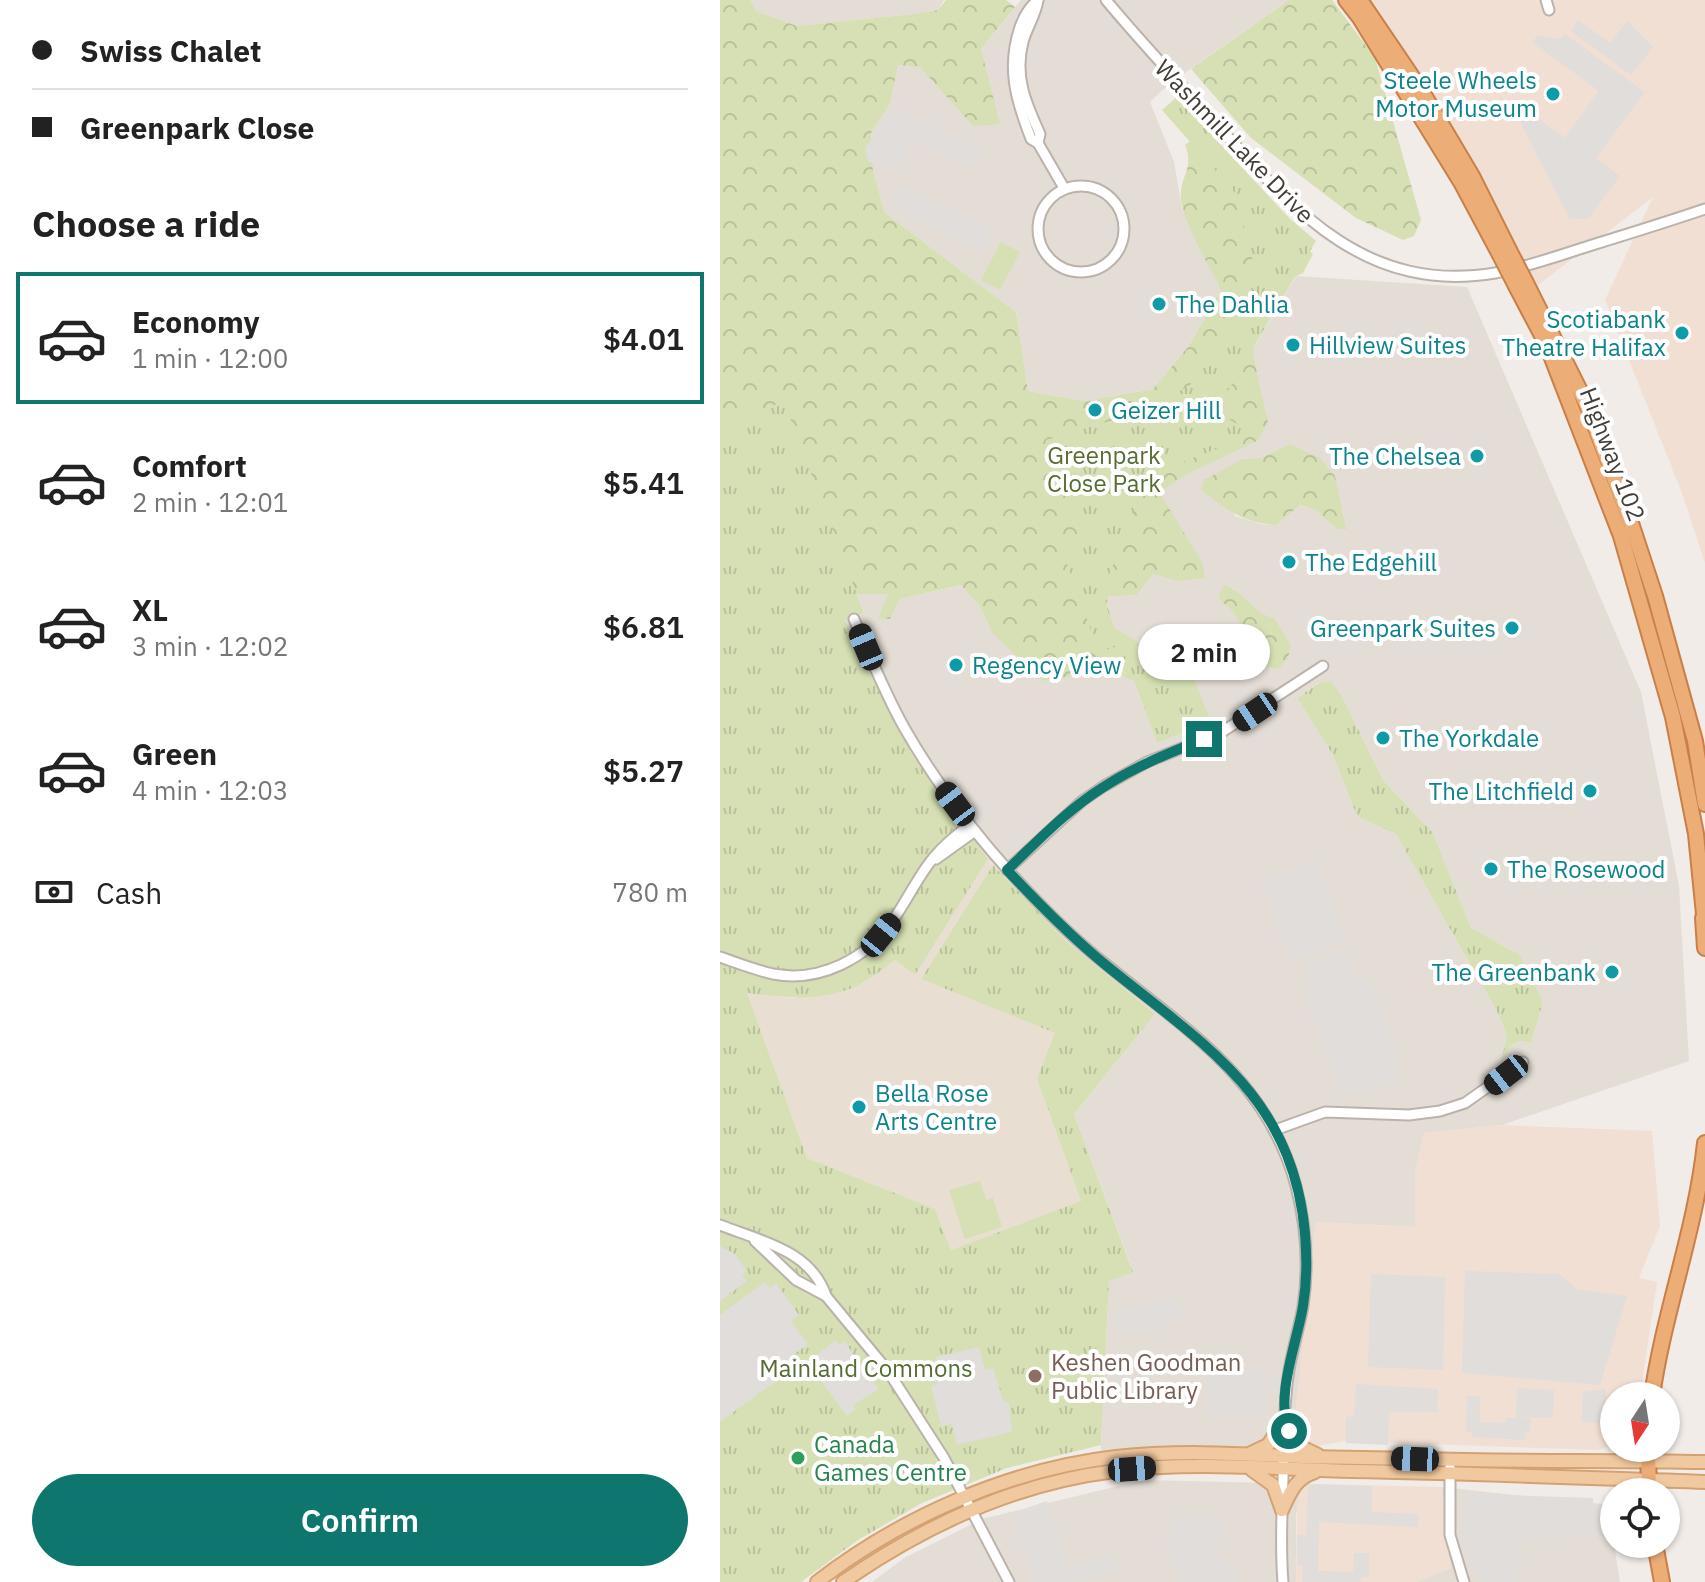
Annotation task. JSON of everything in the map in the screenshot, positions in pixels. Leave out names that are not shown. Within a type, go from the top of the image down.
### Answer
[{"type":"highway","name":"Highway 102","points":[[1346,0],[1504,252],[1586,403],[1655,596],[1695,741],[1705,804]]},
{"type":"highway","name":"Highway 102","points":[[1360,0],[1421,90],[1472,176],[1504,252]]},
{"type":"highway","name":"Highway 102","points":[[1521,285],[1621,536],[1673,717],[1696,834],[1705,924]]},
{"type":"highway","points":[[1695,741],[1705,791]]},
{"type":"highway","points":[[1696,834],[1705,948]]},
{"type":"highway","points":[[1655,1382],[1688,1245],[1705,1143]]},
{"type":"highway","points":[[1658,1558],[1662,1582]]},
{"type":"main road","points":[[1246,1454],[1268,1445],[1284,1420],[1299,1446],[1323,1464]]},
{"type":"main road","points":[[817,1582],[897,1530],[1028,1476],[1113,1458],[1172,1453],[1246,1454],[1283,1462],[1450,1467],[1600,1481]]},
{"type":"main road","points":[[1450,1467],[1600,1458]]},
{"type":"main road","points":[[1680,1459],[1705,1462]]},
{"type":"main road","points":[[843,1582],[968,1503],[1114,1471],[1239,1467],[1283,1462]]},
{"type":"main road","points":[[1282,1510],[1298,1480],[1323,1464]]},
{"type":"main road","points":[[1239,1467],[1267,1479],[1277,1493],[1282,1510]]},
{"type":"main road","points":[[1680,1484],[1705,1482]]},
{"type":"street","points":[[1038,0],[1037,10],[1023,42],[1019,83],[1040,134],[1038,143],[1064,188]]},
{"type":"street","name":"Washmill Lake Drive","points":[[1106,0],[1297,211],[1328,235],[1381,261],[1441,274],[1495,273],[1705,209]]},
{"type":"street","points":[[1088,186],[1102,191],[1121,212],[1123,239],[1118,252],[1096,270],[1082,273],[1068,271],[1044,254],[1038,240],[1037,226],[1041,211],[1049,199],[1064,188],[1088,186]]},
{"type":"street","points":[[854,619],[904,726],[939,783],[1007,870],[1060,925],[1227,1063],[1251,1091],[1275,1130],[1296,1186],[1306,1256],[1306,1281],[1290,1361],[1284,1420],[1283,1582]]},
{"type":"street","points":[[1007,870],[1082,801],[1104,786],[1147,762],[1232,727],[1323,666]]},
{"type":"street","points":[[720,957],[775,974],[795,976],[841,965],[862,953],[881,935],[940,848],[973,828]]},
{"type":"street","points":[[1275,1130],[1325,1112],[1409,1115],[1440,1111],[1465,1103],[1523,1062]]},
{"type":"street","points":[[720,1225],[781,1248],[798,1258],[822,1283],[826,1296],[897,1384],[944,1458],[1009,1582]]},
{"type":"street","points":[[753,1239],[796,1280],[826,1296]]},
{"type":"street","points":[[1450,1467],[1450,1535],[1464,1582]]},
{"type":"shaded area","points":[[750,0],[944,0],[938,10],[797,26],[756,11]]},
{"type":"shaded area","points":[[1021,0],[1289,0],[1169,84],[1150,102],[1174,162],[1182,208],[1221,291],[1188,347],[1153,389],[1084,401],[1028,391],[1016,312],[885,213],[873,171],[871,133],[890,104],[897,65],[920,66],[973,126],[981,49]]},
{"type":"shaded area","points":[[1343,0],[1705,0],[1705,563],[1682,493],[1605,300],[1653,197],[1529,292]]},
{"type":"shaded area","points":[[1578,20],[1610,43],[1627,21],[1653,47],[1631,75],[1571,31]]},
{"type":"shaded area","points":[[1565,34],[1645,92],[1596,158],[1620,176],[1588,219],[1570,219],[1520,122],[1530,113],[1565,138],[1599,91],[1532,42],[1538,35],[1560,39]]},
{"type":"shaded area","points":[[893,108],[984,151],[972,168],[914,140],[901,165],[885,169],[868,161],[865,148]]},
{"type":"shaded area","points":[[899,185],[987,227],[991,237],[982,251],[889,205]]},
{"type":"shaded area","points":[[1296,276],[1467,287],[1641,692],[1679,886],[1689,1061],[1502,1125],[1424,1133],[1415,1174],[1415,1227],[1316,1222],[1291,1461],[1234,1460],[1100,1466],[1109,1281],[1133,1271],[1074,1114],[1155,1014],[1066,941],[988,859],[913,756],[845,620],[864,613],[857,594],[889,594],[878,617],[890,619],[900,599],[962,585],[980,606],[992,633],[1101,662],[1134,680],[1157,743],[1210,722],[1190,669],[1173,664],[1115,628],[1102,592],[1150,474],[1216,412]],"holes":[[[1290,444],[1337,529],[1315,510],[1299,505],[1276,525],[1234,516],[1243,459],[1260,458]],[[1233,588],[1263,616],[1268,667],[1233,612],[1218,598]],[[1318,683],[1324,683],[1343,698],[1383,780],[1433,833],[1471,928],[1520,955],[1543,1002],[1531,1043],[1520,1041],[1510,1046],[1500,1069],[1507,1036],[1498,1013],[1396,834],[1357,815],[1333,755],[1297,698]]]},
{"type":"shaded area","points":[[988,859],[993,865],[921,979],[1056,1033],[1037,1079],[1081,1201],[951,1250],[935,1209],[807,1158],[747,993],[794,998],[863,983],[895,960],[915,975]]},
{"type":"shaded area","points":[[1317,861],[1346,942],[1291,961],[1262,880]]},
{"type":"shaded area","points":[[1343,950],[1352,973],[1371,981],[1400,1063],[1395,1065],[1400,1079],[1352,1096],[1349,1088],[1341,1091],[1304,989],[1312,986],[1304,964]]},
{"type":"shaded area","points":[[1502,1125],[1652,1131],[1660,1226],[1639,1278],[1657,1282],[1642,1382],[1600,1382],[1600,1449],[1343,1441],[1291,1452],[1316,1222],[1415,1227],[1415,1174],[1424,1133]]},
{"type":"shaded area","points":[[720,1246],[735,1254],[747,1271],[742,1275],[747,1281],[720,1301]]},
{"type":"shaded area","points":[[1465,1271],[1559,1274],[1577,1289],[1627,1296],[1600,1385],[1462,1373]]},
{"type":"shaded area","points":[[1371,1274],[1445,1277],[1443,1370],[1368,1367]]},
{"type":"shaded area","points":[[765,1282],[770,1288],[776,1283],[799,1315],[791,1321],[808,1344],[793,1355],[799,1364],[720,1422],[720,1315]]},
{"type":"shaded area","points":[[1173,1296],[1175,1302],[1182,1302],[1183,1318],[1163,1320],[1163,1331],[1118,1333],[1111,1313]]},
{"type":"shaded area","points":[[836,1340],[839,1345],[844,1341],[879,1389],[853,1405],[856,1409],[847,1416],[810,1366],[819,1359],[816,1355]]},
{"type":"shaded area","points":[[979,1347],[985,1370],[993,1368],[1003,1400],[1009,1403],[1012,1432],[957,1445],[952,1424],[941,1426],[931,1386],[937,1384],[929,1366],[938,1364],[936,1357]]},
{"type":"shaded area","points":[[1264,1370],[1265,1409],[1259,1415],[1209,1417],[1206,1372]]},
{"type":"shaded area","points":[[1356,1384],[1438,1389],[1437,1412],[1389,1412],[1388,1445],[1346,1443],[1346,1417],[1354,1416]]},
{"type":"shaded area","points":[[1517,1388],[1554,1390],[1553,1418],[1517,1417],[1531,1419],[1530,1433],[1525,1433],[1525,1440],[1472,1437],[1472,1432],[1466,1431],[1467,1396],[1480,1396],[1480,1422],[1505,1423],[1506,1418],[1516,1418]]},
{"type":"shaded area","points":[[1600,1390],[1600,1423],[1582,1422],[1583,1392]]},
{"type":"shaded area","points":[[1143,1480],[1312,1484],[1302,1489],[1296,1514],[1296,1582],[872,1582],[904,1558],[982,1519]]},
{"type":"shaded area","points":[[1312,1484],[1441,1487],[1451,1568],[1416,1582],[1296,1582],[1297,1502],[1302,1489]]},
{"type":"shaded area","points":[[1313,1484],[1372,1486],[1372,1512],[1418,1514],[1418,1527],[1319,1522],[1318,1571],[1353,1572],[1354,1553],[1369,1553],[1369,1577],[1362,1577],[1360,1582],[1302,1582],[1303,1566],[1297,1565],[1297,1535],[1306,1535],[1308,1490]]},
{"type":"shaded area","points":[[1441,1487],[1600,1504],[1600,1558],[1616,1558],[1620,1582],[1416,1582],[1451,1568]]},
{"type":"shaded area","points":[[1470,1494],[1593,1498],[1593,1503],[1600,1504],[1599,1536],[1572,1533],[1571,1537],[1516,1539],[1523,1564],[1515,1582],[1481,1582],[1478,1572],[1472,1574],[1462,1545],[1469,1543],[1469,1539],[1462,1539],[1463,1501],[1469,1501]]},
{"type":"shaded area","points":[[1047,1501],[1069,1567],[1112,1553],[1120,1569],[1094,1581],[1090,1575],[1078,1582],[1036,1582],[1012,1513]]},
{"type":"shaded area","points":[[1176,1517],[1218,1518],[1223,1526],[1223,1540],[1215,1542],[1217,1555],[1225,1565],[1235,1566],[1237,1582],[1183,1582],[1167,1551],[1169,1530]]},
{"type":"green space","points":[[720,0],[750,0],[756,11],[797,26],[938,10],[946,0],[1006,0],[1015,7],[981,49],[1000,124],[973,126],[920,67],[898,65],[890,104],[871,133],[873,171],[885,213],[1016,312],[1028,391],[1084,401],[1153,389],[1188,347],[1221,291],[1182,205],[1181,187],[1188,161],[1185,145],[1197,136],[1263,215],[1313,254],[1303,273],[1282,283],[1255,335],[1253,355],[1268,423],[1257,441],[1189,473],[1159,492],[1202,562],[1205,578],[1178,581],[1153,574],[1136,595],[1108,596],[1104,624],[1163,654],[1169,667],[1147,682],[1128,679],[1101,662],[1094,672],[1043,681],[992,633],[980,606],[961,585],[900,599],[890,619],[878,618],[888,594],[841,594],[720,725]]},
{"type":"green space","points":[[1289,0],[1332,0],[1375,58],[1421,220],[1414,236],[1403,240],[1356,218],[1251,138],[1191,69]]},
{"type":"green space","name":"Greenpark Close Park","points":[[1177,97],[1288,217],[1316,241],[1216,411],[1254,435],[1150,474],[1102,592],[1115,628],[1173,664],[1190,669],[1211,722],[1157,743],[1121,645],[1099,652],[1060,545],[1081,536],[1046,440],[1137,413],[1190,385],[1256,274],[1236,194],[1162,110]]},
{"type":"green space","points":[[1001,242],[1020,252],[1000,290],[981,280]]},
{"type":"green space","name":"Mainland Commons","points":[[784,402],[864,613],[845,620],[857,649],[913,756],[988,859],[915,975],[895,960],[864,982],[836,993],[792,997],[747,993],[807,1158],[935,1209],[951,1250],[1081,1201],[1037,1079],[1055,1033],[921,979],[993,865],[1066,941],[1155,1014],[1074,1114],[1133,1272],[1109,1281],[1101,1445],[1007,1468],[922,1503],[858,1540],[801,1582],[720,1582],[720,422]]},
{"type":"green space","points":[[1290,444],[1320,458],[1335,476],[1346,529],[1337,529],[1315,510],[1300,505],[1276,525],[1254,521],[1227,509],[1201,490],[1204,480],[1243,459],[1260,458]]},
{"type":"green space","points":[[1224,585],[1238,592],[1260,612],[1274,618],[1291,645],[1288,658],[1278,669],[1268,667],[1233,612],[1218,598]]},
{"type":"green space","points":[[1331,681],[1343,698],[1383,780],[1433,833],[1471,928],[1520,955],[1543,1002],[1531,1043],[1520,1041],[1510,1046],[1499,1071],[1507,1036],[1498,1013],[1396,834],[1357,816],[1333,755],[1297,698],[1319,683]]},
{"type":"green space","points":[[980,1181],[986,1200],[993,1198],[1002,1227],[965,1239],[949,1190]]},
{"type":"place","name":"Steele Wheels Motor Museum","points":[[1553,94]]},
{"type":"place","name":"The Dahlia","points":[[1159,304]]},
{"type":"place","name":"Scotiabank Theatre Halifax","points":[[1682,333]]},
{"type":"place","name":"Hillview Suites","points":[[1293,345]]},
{"type":"place","name":"Geizer Hill","points":[[1095,410]]},
{"type":"place","name":"The Chelsea","points":[[1477,456]]},
{"type":"place","name":"The Edgehill","points":[[1289,562]]},
{"type":"place","name":"Greenpark Suites","points":[[1512,628]]},
{"type":"place","name":"Regency View","points":[[956,665]]},
{"type":"place","name":"The Yorkdale","points":[[1383,738]]},
{"type":"place","name":"The Litchfield","points":[[1590,791]]},
{"type":"place","name":"The Rosewood","points":[[1491,869]]},
{"type":"place","name":"The Greenbank","points":[[1612,972]]},
{"type":"place","name":"Bella Rose Arts Centre","points":[[859,1107]]},
{"type":"place","name":"Keshen Goodman Public Library","points":[[1035,1376]]},
{"type":"place","name":"Canada Games Centre","points":[[798,1458]]},
{"type":"route","points":[[1204,739],[1147,762],[1104,786],[1082,801],[1007,870],[1060,925],[1227,1063],[1251,1091],[1275,1130],[1296,1186],[1306,1256],[1302,1309],[1287,1380],[1284,1420],[1289,1431]]}]
